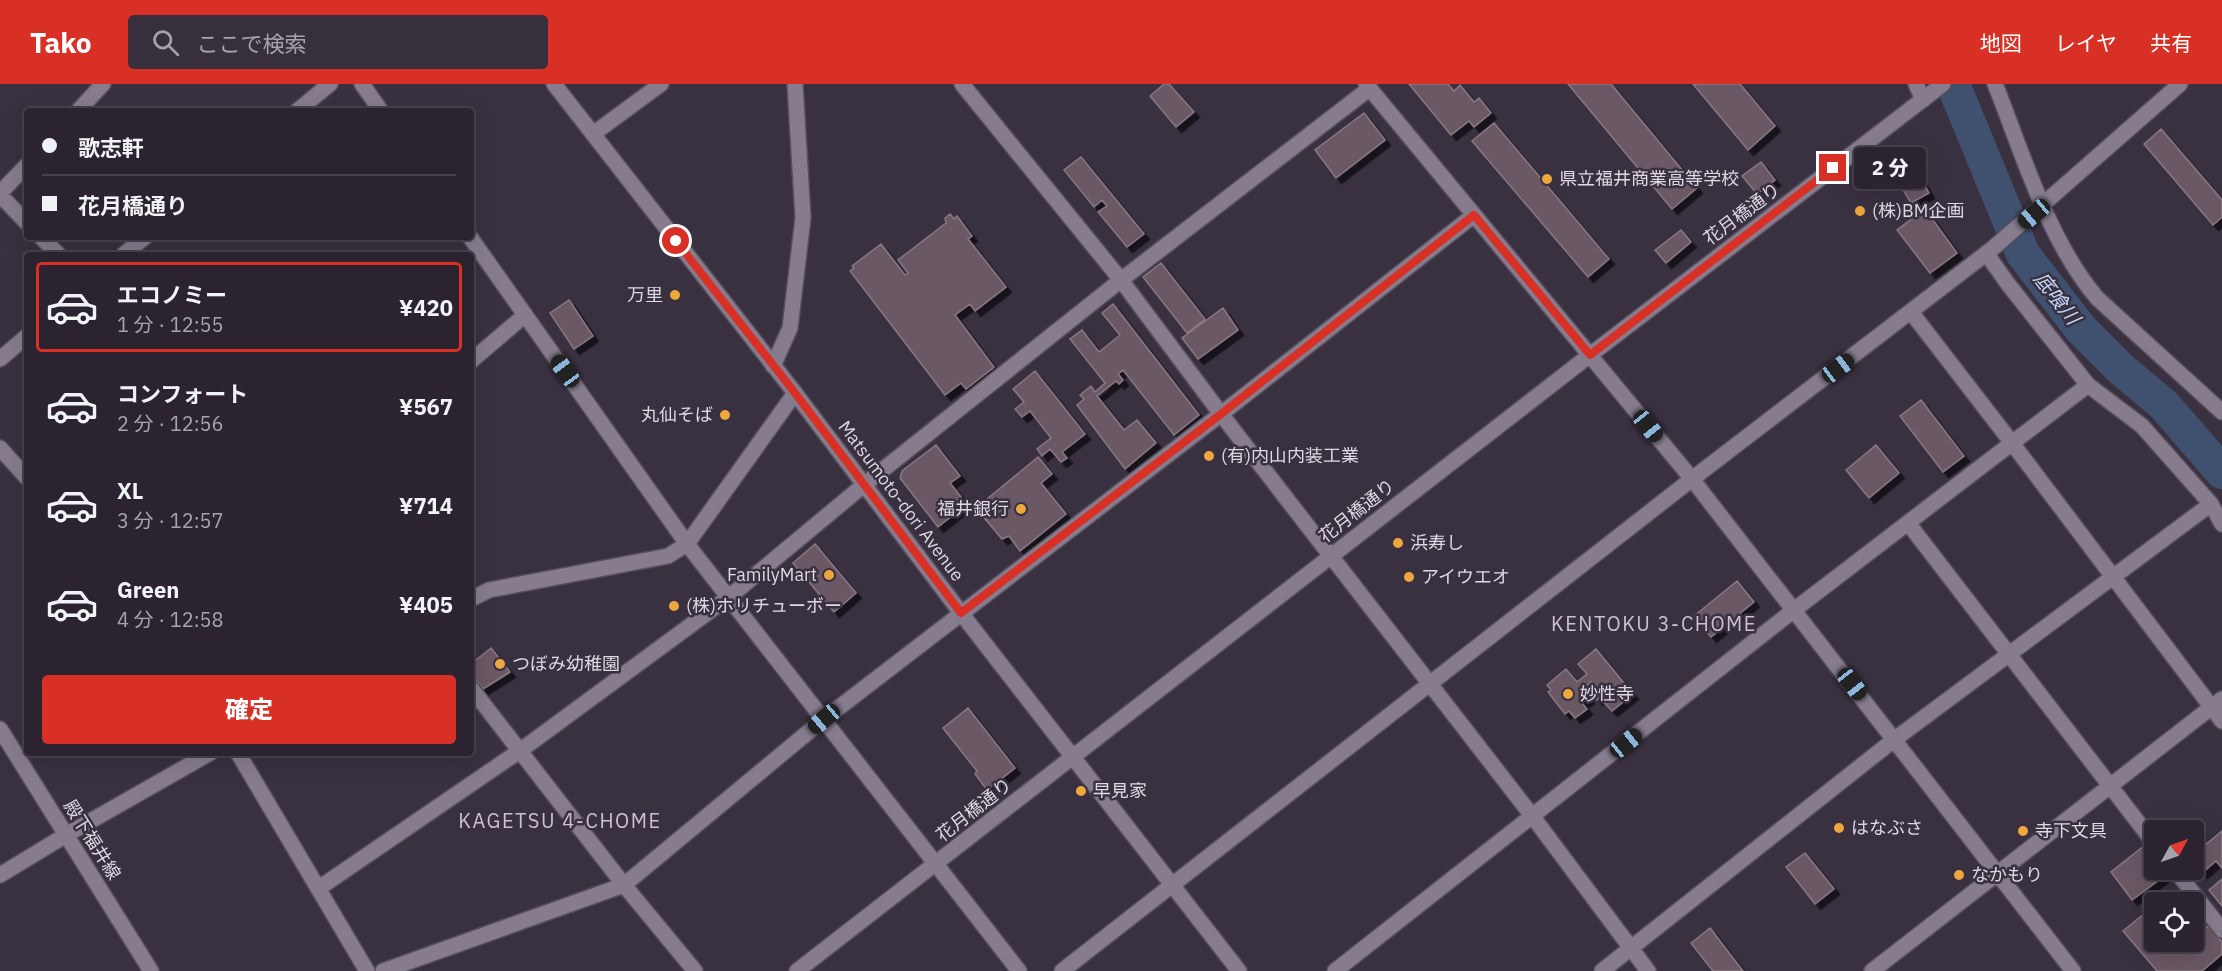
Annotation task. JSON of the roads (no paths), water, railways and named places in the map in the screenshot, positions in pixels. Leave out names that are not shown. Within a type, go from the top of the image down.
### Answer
[{"type":"street","points":[[81,108],[103,84]]},
{"type":"street","points":[[301,108],[330,84]]},
{"type":"street","points":[[362,84],[379,108]]},
{"type":"street","name":"Matsumoto-dori Avenue","points":[[554,84],[795,393],[961,613],[1239,971]]},
{"type":"street","points":[[593,134],[661,84]]},
{"type":"street","points":[[773,366],[790,328],[803,218],[795,84]]},
{"type":"street","points":[[962,84],[1121,280],[1221,414],[1533,817],[1648,971]]},
{"type":"street","points":[[1916,84],[1934,91]]},
{"type":"street","points":[[1995,84],[2038,210],[2082,280],[2097,298],[2222,412]]},
{"type":"street","points":[[1062,971],[1174,886],[1692,479],[1989,251],[2180,84]]},
{"type":"street","points":[[319,888],[521,750],[729,597],[865,484],[1368,86],[1692,479],[2073,971]]},
{"type":"street","name":"花月橋通り","points":[[797,971],[1330,556],[1934,91]]},
{"type":"street","points":[[24,168],[0,194],[24,220]]},
{"type":"street","points":[[383,971],[624,885],[824,719],[1221,414],[1474,215]]},
{"type":"street","points":[[44,240],[56,252]]},
{"type":"street","points":[[127,252],[141,240]]},
{"type":"street","points":[[472,240],[687,544],[1019,971]]},
{"type":"street","points":[[1989,251],[2008,284],[2088,385],[2142,426],[2211,504],[2222,524]]},
{"type":"street","points":[[1911,312],[2113,575],[2216,703],[2222,721]]},
{"type":"street","points":[[474,358],[525,315]]},
{"type":"street","points":[[0,359],[24,339]]},
{"type":"street","points":[[1335,971],[1794,610],[2088,385]]},
{"type":"street","points":[[474,598],[489,590],[668,556],[687,544],[795,393]]},
{"type":"street","points":[[0,448],[24,475]]},
{"type":"street","points":[[1602,971],[1895,739],[2211,504]]},
{"type":"street","points":[[1908,523],[2144,830]]},
{"type":"street","points":[[474,692],[624,885],[695,971]]},
{"type":"street","points":[[1872,971],[2216,703]]},
{"type":"street","name":"殿下福井線","points":[[0,729],[151,971]]},
{"type":"street","points":[[0,875],[205,756]]},
{"type":"street","points":[[240,756],[367,971]]},
{"type":"street","points":[[2183,880],[2222,930]]},
{"type":"waterway","name":"底喰川","points":[[1953,84],[2023,254],[2081,329],[2121,369],[2164,405],[2222,472]]},
{"type":"place","name":"県立福井商業高等学校","points":[[1547,179]]},
{"type":"place","name":"(株)BM企画","points":[[1860,211]]},
{"type":"place","name":"万里","points":[[675,295]]},
{"type":"place","name":"丸仙そば","points":[[725,415]]},
{"type":"place","name":"(有)内山内装工業","points":[[1209,456]]},
{"type":"place","name":"福井銀行","points":[[1021,509]]},
{"type":"place","name":"浜寿し","points":[[1398,543]]},
{"type":"place","name":"FamilyMart","points":[[829,575]]},
{"type":"place","name":"アイウエオ","points":[[1409,577]]},
{"type":"place","name":"(株)ホリチューボー","points":[[674,606]]},
{"type":"place","name":"つぼみ幼稚園","points":[[500,664]]},
{"type":"place","name":"妙性寺","points":[[1568,694]]},
{"type":"place","name":"早見家","points":[[1081,791]]},
{"type":"place","name":"はなぶさ","points":[[1839,828]]},
{"type":"place","name":"寺下文具","points":[[2023,831]]},
{"type":"place","name":"なかもり","points":[[1959,875]]},
{"type":"district","name":"KENTOKU 3-CHOME","points":[[1654,624]]},
{"type":"district","name":"KAGETSU 4-CHOME","points":[[560,821]]}]
